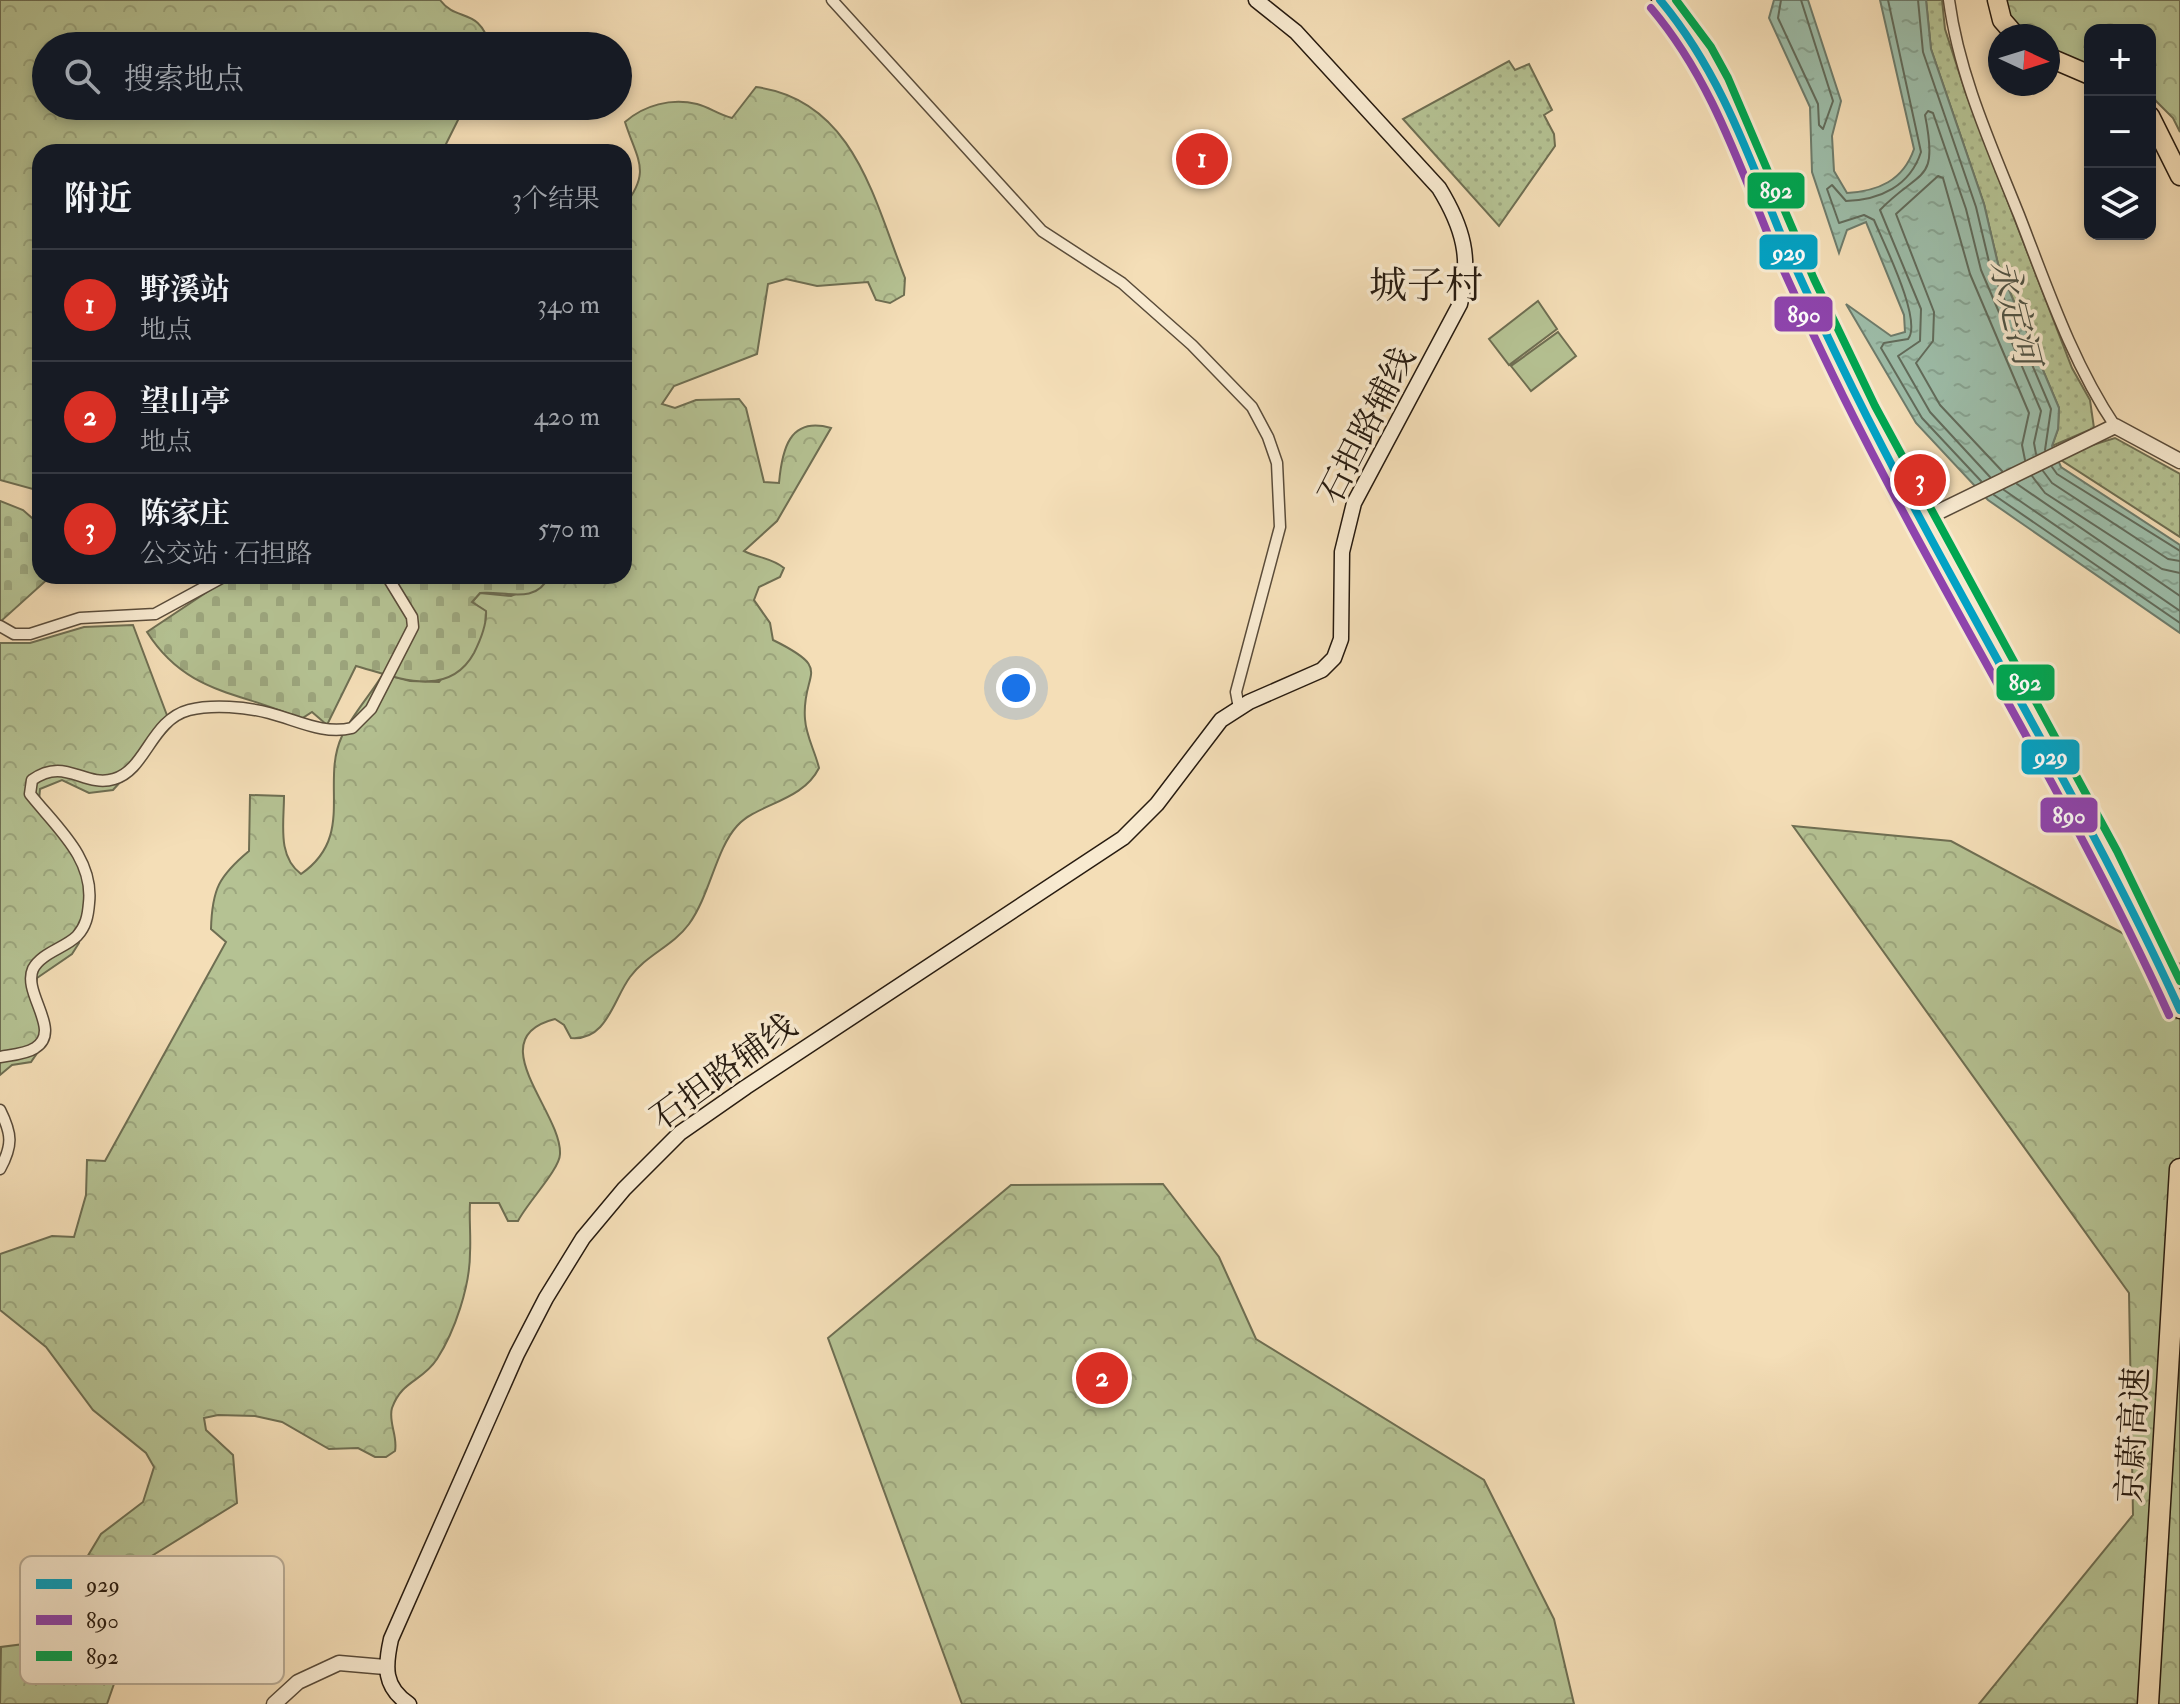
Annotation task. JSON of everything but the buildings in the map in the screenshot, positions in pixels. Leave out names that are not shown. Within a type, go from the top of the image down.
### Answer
[{"type":"highway","points":[[1997,0],[2006,24]]},
{"type":"highway","points":[[2060,62],[2084,72]]},
{"type":"highway","points":[[2156,128],[2180,176]]},
{"type":"highway","name":"京蔚高速","points":[[2148,1704],[2180,1169]]},
{"type":"main road","name":"石担路辅线","points":[[385,1667],[391,1639],[517,1354],[546,1298],[583,1238],[624,1189],[680,1133],[1123,838],[1157,804],[1221,720],[1239,708],[1322,670],[1334,658],[1341,639],[1342,552],[1354,503],[1446,335],[1460,304],[1467,264],[1456,215],[1439,188],[1296,32],[1256,0]]},
{"type":"main road","points":[[1660,0],[1691,38],[1710,71],[1786,246],[1920,521],[2065,776],[2147,934],[2180,1010]]},
{"type":"main road","points":[[1920,521],[2115,426],[2180,461]]},
{"type":"main road","points":[[274,1704],[298,1682],[339,1663],[385,1667],[389,1685],[409,1704]]},
{"type":"street","points":[[832,0],[1042,231],[1122,283],[1192,345],[1252,407],[1277,463],[1280,527],[1236,692],[1239,708]]},
{"type":"street","points":[[1949,0],[1967,80],[2011,197],[2060,321],[2099,403],[2115,426]]},
{"type":"street","points":[[0,626],[14,634],[30,634],[80,618],[155,614],[210,584]]},
{"type":"street","points":[[0,1057],[34,1050],[42,1042],[46,1027],[32,992],[32,971],[39,960],[70,943],[88,918],[90,890],[84,862],[30,794],[32,780],[42,773],[60,769],[100,779],[119,777],[133,764],[165,721],[192,709],[240,708],[323,730],[352,728],[371,709],[413,627],[412,617],[392,584]]},
{"type":"street","points":[[0,1110],[12,1133],[10,1151],[0,1169]]},
{"type":"green space","points":[[0,0],[440,0],[453,11],[480,25],[484,32],[32,32],[32,120],[458,120],[446,144],[32,144],[32,489],[0,480]]},
{"type":"green space","points":[[1926,0],[1942,0],[1945,29],[1965,91],[2072,368],[2090,400],[2094,428],[2052,446],[2058,429],[2059,408],[1998,264],[1984,204],[1931,49]]},
{"type":"green space","points":[[2004,0],[2180,0],[2180,132],[2173,118],[2156,101],[2156,24],[2084,24],[2084,62],[2060,55],[2060,24],[2015,24],[2006,15]]},
{"type":"green space","points":[[1509,61],[1515,70],[1529,64],[1552,110],[1544,115],[1554,134],[1555,146],[1499,226],[1403,119]]},
{"type":"green space","points":[[756,87],[789,96],[816,111],[838,133],[856,158],[905,278],[904,295],[890,303],[876,300],[868,282],[817,286],[786,279],[768,284],[757,354],[674,386],[662,404],[675,408],[696,400],[739,399],[746,408],[764,482],[779,483],[782,459],[797,431],[817,426],[831,428],[777,521],[744,551],[784,568],[780,577],[759,587],[754,600],[770,623],[773,640],[792,650],[810,666],[805,719],[819,768],[802,788],[756,812],[737,826],[724,847],[689,924],[636,969],[601,1026],[583,1037],[571,1038],[564,1025],[555,1019],[533,1029],[524,1042],[524,1059],[557,1137],[559,1160],[518,1221],[508,1221],[499,1203],[470,1203],[469,1266],[460,1308],[437,1359],[396,1399],[391,1413],[395,1451],[386,1457],[375,1457],[358,1448],[329,1449],[282,1422],[255,1416],[218,1415],[204,1418],[206,1430],[233,1455],[237,1503],[152,1556],[88,1556],[101,1534],[143,1502],[154,1467],[146,1453],[93,1410],[46,1347],[0,1310],[0,1254],[52,1236],[74,1237],[86,1195],[87,1160],[105,1161],[226,942],[211,929],[213,903],[224,876],[249,851],[250,795],[284,796],[285,849],[293,867],[301,874],[318,859],[328,843],[334,808],[336,754],[342,736],[383,674],[410,681],[439,682],[483,627],[485,611],[472,602],[480,593],[511,596],[541,584],[632,584],[632,195],[638,183],[640,165],[625,122],[649,107],[677,102],[697,104],[732,118]]},
{"type":"green space","points":[[1538,301],[1557,329],[1509,365],[1489,339]]},
{"type":"green space","points":[[1558,332],[1576,356],[1531,391],[1511,366]]},
{"type":"green space","points":[[2115,438],[2180,474],[2180,537],[2061,460],[2086,447]]},
{"type":"green space","points":[[0,501],[23,510],[32,518],[32,584],[42,584],[0,622]]},
{"type":"green space","points":[[219,584],[544,584],[528,594],[480,593],[472,602],[486,611],[483,633],[463,668],[450,676],[436,681],[420,681],[356,666],[327,725],[312,712],[301,719],[197,680],[163,653],[147,632]]},
{"type":"green space","points":[[133,625],[171,726],[113,790],[89,793],[62,780],[40,789],[39,801],[87,879],[79,943],[72,954],[37,978],[35,991],[44,1043],[31,1062],[12,1065],[0,1075],[0,643],[30,643],[84,627]]},
{"type":"green space","points":[[1793,826],[1951,841],[2180,964],[2180,1704],[1979,1704],[2133,1515],[2129,1293]]},
{"type":"green space","points":[[1163,1184],[1219,1257],[1256,1339],[1484,1480],[1554,1619],[1574,1704],[962,1704],[828,1338],[1011,1185]]},
{"type":"green space","points":[[20,1645],[20,1684],[114,1684],[107,1704],[0,1704],[1,1647]]},
{"type":"water","name":"永定河","points":[[1774,0],[1808,0],[1841,101],[1832,136],[1834,171],[1847,193],[1869,190],[1888,182],[1903,169],[1914,149],[1880,0],[1926,0],[1931,49],[1984,204],[1998,264],[2059,408],[2058,429],[2052,446],[2061,467],[2180,545],[2180,633],[1988,500],[1916,423],[1846,304],[1891,336],[1905,332],[1904,315],[1866,222],[1847,230],[1839,253],[1812,172],[1810,107],[1769,18]]},
{"type":"transit line","name":"929","points":[[1660,0],[1714,81],[1853,389],[1934,545],[2061,775],[2180,1010]]},
{"type":"transit line","name":"892","points":[[1676,0],[1711,47],[1728,78],[1814,279],[1875,406],[2117,851],[2180,981]]},
{"type":"transit line","name":"890","points":[[1651,8],[1705,89],[1843,396],[2092,858],[2169,1015]]},
{"type":"place","name":"野溪站","points":[[1202,159]]},
{"type":"place","name":"陈家庄","points":[[1920,480]]},
{"type":"place","name":"望山亭","points":[[1102,1378]]},
{"type":"district","name":"城子村","points":[[1426,285]]}]
